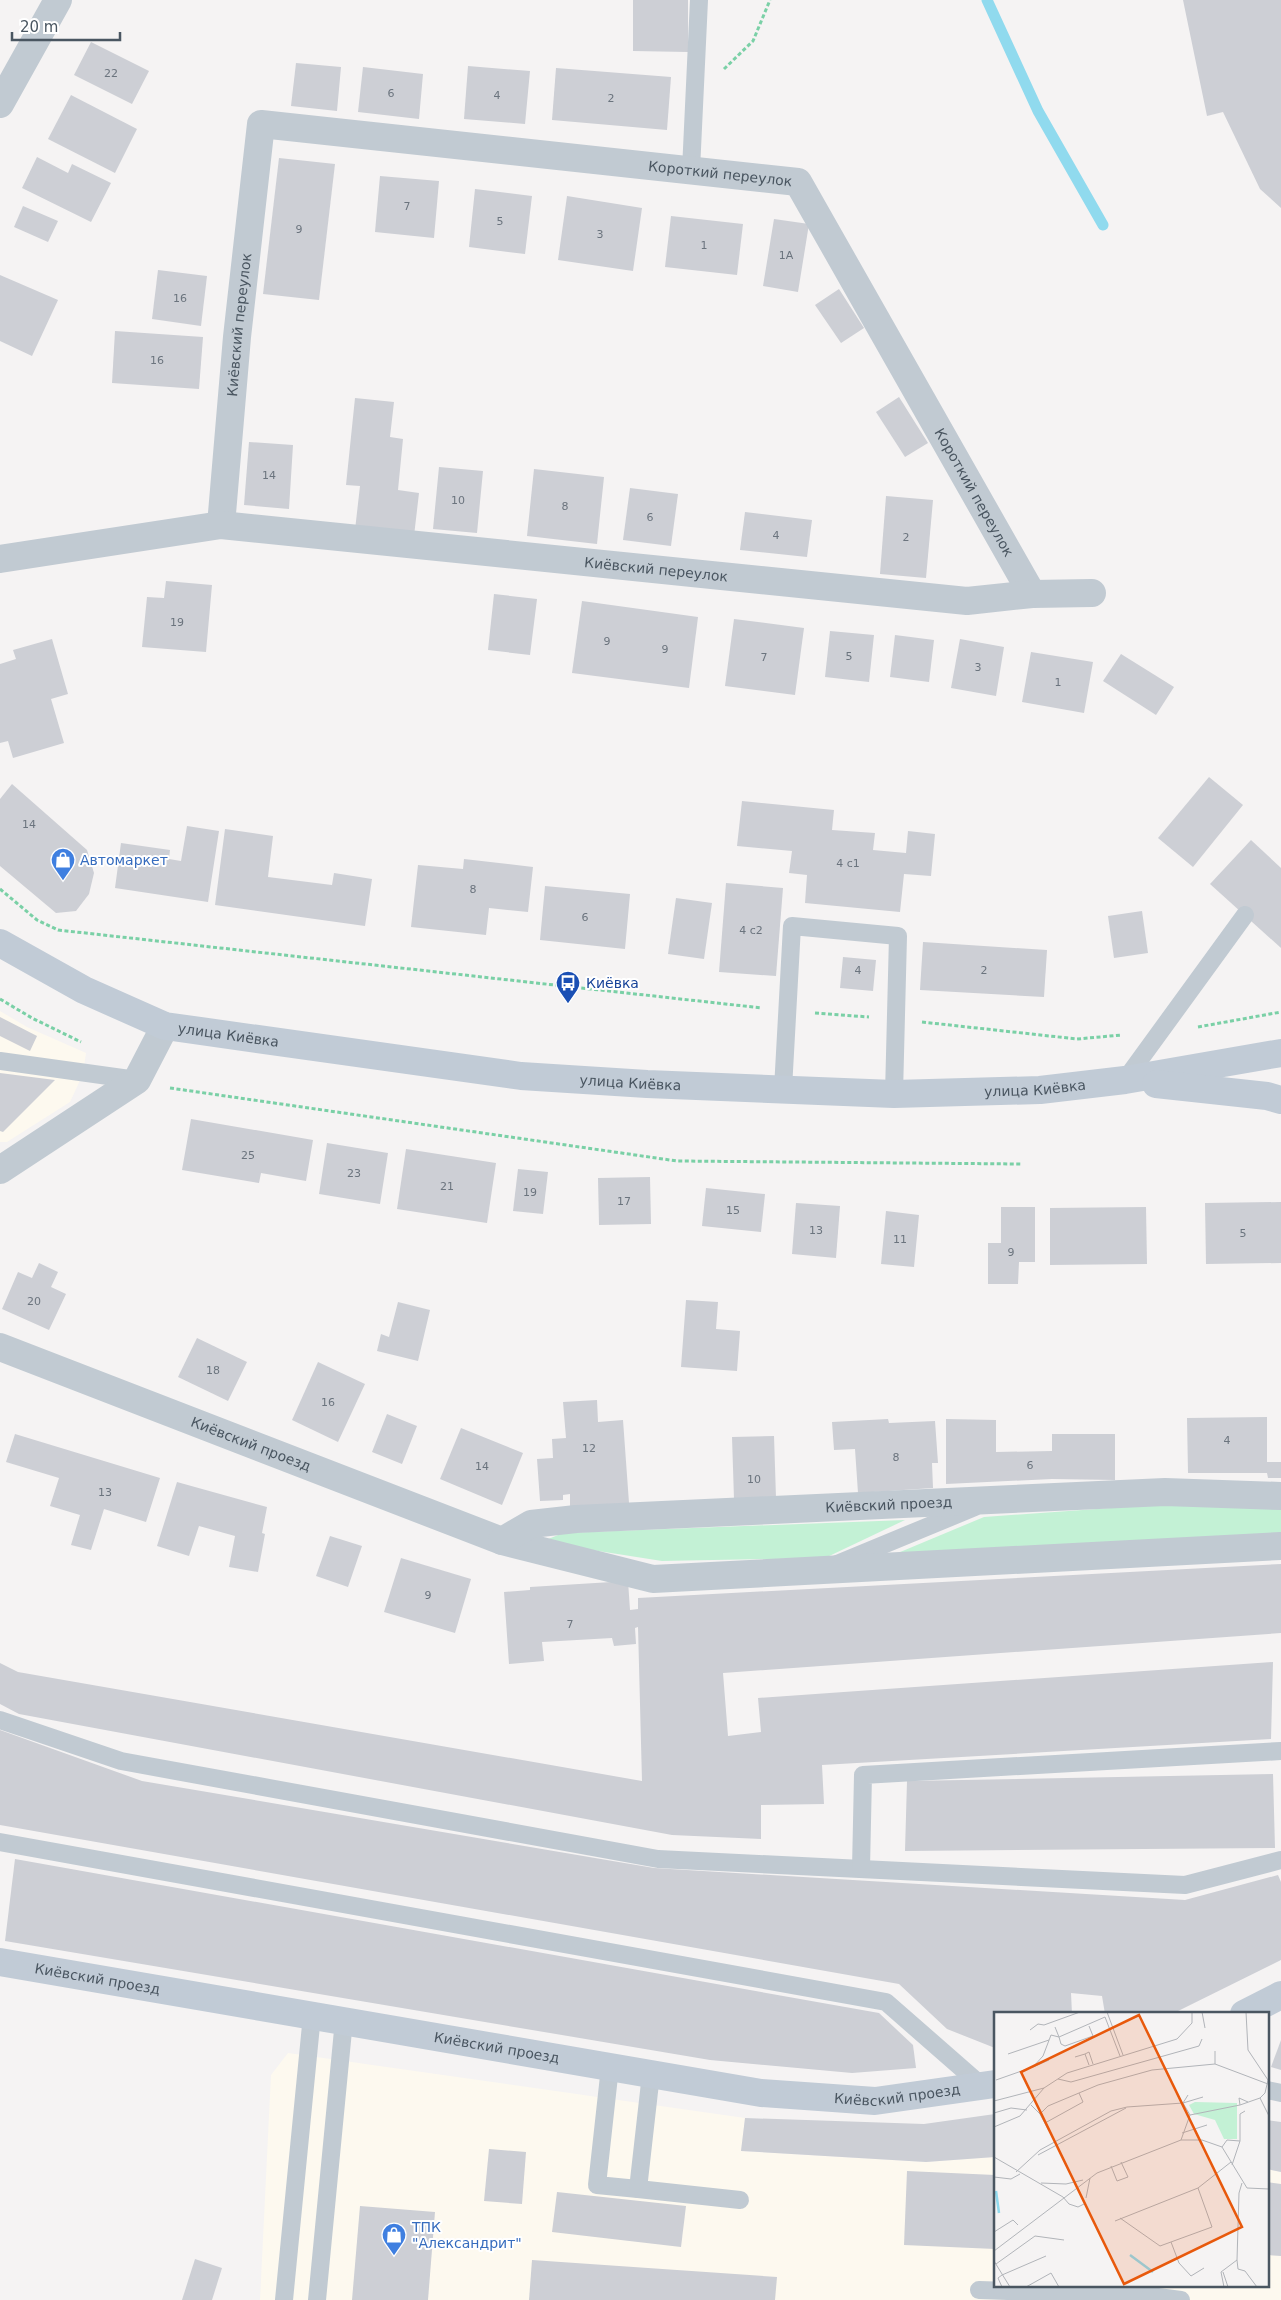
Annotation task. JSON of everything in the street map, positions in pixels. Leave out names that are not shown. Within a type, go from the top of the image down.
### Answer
[{"type":"main road","name":"улица Киёвка","points":[[0,943],[84,990],[165,1026],[521,1076],[647,1084],[894,1094],[1040,1090],[1125,1080],[1281,1053]]},
{"type":"main road","points":[[1125,1080],[1267,1096],[1281,1100]]},
{"type":"main road","name":"Киёвский проезд","points":[[0,1962],[761,2093],[875,2101],[988,2085]]},
{"type":"main road","points":[[1248,2012],[1281,1994]]},
{"type":"street","points":[[0,104],[58,0]]},
{"type":"street","name":"Короткий переулок","points":[[261,124],[798,182],[1032,594]]},
{"type":"street","name":"Киёвский переулок","points":[[221,525],[237,336],[261,124]]},
{"type":"street","name":"Киёвский переулок","points":[[0,559],[221,525],[967,601],[1032,594],[1092,593]]},
{"type":"street","points":[[0,1170],[137,1080],[165,1026]]},
{"type":"street","name":"Киёвский проезд","points":[[0,1347],[502,1541],[653,1579],[817,1572],[1281,1546]]},
{"type":"street","name":"Киёвский проезд","points":[[502,1541],[531,1524],[576,1519],[1165,1492],[1281,1496]]},
{"type":"lane","points":[[691,170],[699,0]]},
{"type":"lane","points":[[1125,1080],[1245,915]]},
{"type":"lane","points":[[783,1090],[792,926],[898,936],[894,1094]]},
{"type":"lane","points":[[0,1061],[137,1080]]},
{"type":"lane","points":[[817,1572],[992,1500]]},
{"type":"lane","points":[[0,1720],[121,1761],[658,1859],[1185,1885],[1281,1860]]},
{"type":"lane","points":[[861,1869],[863,1775],[1281,1751]]},
{"type":"lane","points":[[0,1842],[886,2002],[988,2085]]},
{"type":"lane","points":[[284,2300],[312,2015]]},
{"type":"lane","points":[[317,2300],[344,2020]]},
{"type":"lane","points":[[610,2067],[597,2185],[740,2200]]},
{"type":"lane","points":[[638,2189],[651,2074]]},
{"type":"lane","points":[[1268,2090],[1281,2093]]},
{"type":"lane","points":[[979,2290],[1180,2300]]},
{"type":"path","points":[[694,100],[753,41],[770,0]]},
{"type":"path","points":[[0,890],[37,920],[58,930],[786,1010],[1077,1039],[1184,1030],[1281,1012]]},
{"type":"path","points":[[0,999],[32,1018],[82,1043]]},
{"type":"path","points":[[137,1080],[181,1090],[677,1161],[1021,1164]]},
{"type":"shaded area","points":[[0,1011],[27,1027],[86,1053],[83,1074],[70,1102],[7,1142],[0,1142]]},
{"type":"shaded area","points":[[288,2053],[745,2118],[741,2151],[925,2162],[994,2157],[994,2288],[1268,2288],[1268,2169],[1281,2172],[1281,2300],[260,2300],[271,2075]]},
{"type":"green space","points":[[1167,1504],[1281,1509],[1281,1537],[893,1555],[984,1517]]},
{"type":"green space","points":[[905,1520],[825,1558],[662,1561],[541,1542],[563,1533]]},
{"type":"building","points":[[633,0],[688,0],[688,52],[633,51]]},
{"type":"building","points":[[1183,0],[1281,0],[1281,208],[1260,189],[1223,112],[1207,116]]},
{"type":"building","points":[[91,42],[149,71],[132,104],[74,75]]},
{"type":"building","points":[[296,63],[341,67],[337,111],[291,106]]},
{"type":"building","points":[[468,66],[530,71],[525,124],[464,119]]},
{"type":"building","points":[[363,67],[423,74],[419,119],[358,112]]},
{"type":"building","points":[[556,68],[671,77],[667,130],[552,120]]},
{"type":"building","points":[[71,95],[137,129],[115,173],[48,139]]},
{"type":"building","points":[[37,157],[68,173],[72,164],[111,183],[91,222],[22,188]]},
{"type":"building","points":[[279,158],[335,164],[319,300],[263,294]]},
{"type":"building","points":[[380,176],[439,181],[434,238],[375,232]]},
{"type":"building","points":[[475,189],[532,196],[525,254],[469,247]]},
{"type":"building","points":[[567,196],[642,208],[633,271],[558,260]]},
{"type":"building","points":[[23,206],[58,221],[48,242],[14,227]]},
{"type":"building","points":[[671,216],[743,224],[737,275],[665,267]]},
{"type":"building","points":[[774,219],[809,224],[798,292],[763,286]]},
{"type":"building","points":[[158,270],[207,276],[201,326],[152,319]]},
{"type":"building","points":[[0,275],[58,300],[32,356],[0,341]]},
{"type":"building","points":[[839,289],[864,328],[841,343],[815,305]]},
{"type":"building","points":[[115,331],[203,337],[199,389],[112,383]]},
{"type":"building","points":[[899,397],[928,443],[905,457],[876,412]]},
{"type":"building","points":[[355,398],[394,402],[390,437],[403,439],[398,490],[419,493],[414,536],[355,530],[360,486],[346,485]]},
{"type":"building","points":[[249,442],[293,445],[289,509],[244,505]]},
{"type":"building","points":[[439,467],[483,471],[477,533],[433,529]]},
{"type":"building","points":[[534,469],[604,477],[597,544],[527,536]]},
{"type":"building","points":[[630,488],[678,494],[671,546],[623,540]]},
{"type":"building","points":[[886,496],[933,500],[926,578],[880,574]]},
{"type":"building","points":[[745,512],[812,520],[807,557],[740,550]]},
{"type":"building","points":[[166,581],[212,585],[206,652],[142,647],[147,597],[164,598]]},
{"type":"building","points":[[494,594],[537,599],[530,655],[488,650]]},
{"type":"building","points":[[582,601],[698,617],[689,688],[572,673]]},
{"type":"building","points":[[734,619],[804,628],[795,695],[725,686]]},
{"type":"building","points":[[830,631],[874,635],[869,682],[825,677]]},
{"type":"building","points":[[895,635],[934,640],[929,682],[890,677]]},
{"type":"building","points":[[52,639],[68,694],[51,699],[64,743],[13,758],[8,741],[0,743],[0,664],[16,659],[13,650]]},
{"type":"building","points":[[960,639],[1004,647],[996,696],[951,688]]},
{"type":"building","points":[[1031,652],[1093,662],[1084,713],[1022,702]]},
{"type":"building","points":[[1121,654],[1174,687],[1156,715],[1103,681]]},
{"type":"building","points":[[1209,777],[1243,805],[1193,867],[1158,838]]},
{"type":"building","points":[[12,784],[87,850],[94,873],[89,894],[76,911],[56,913],[0,866],[0,799]]},
{"type":"building","points":[[742,801],[834,810],[832,830],[875,833],[873,850],[906,853],[908,831],[935,834],[931,876],[904,874],[900,912],[805,903],[807,875],[789,873],[792,851],[737,846]]},
{"type":"building","points":[[187,826],[219,831],[208,902],[115,888],[121,843],[170,850],[169,859],[181,861]]},
{"type":"building","points":[[225,829],[273,836],[268,877],[332,885],[334,873],[372,879],[365,926],[215,905]]},
{"type":"building","points":[[1251,840],[1281,868],[1281,948],[1210,884]]},
{"type":"building","points":[[464,859],[533,867],[528,912],[489,908],[486,935],[411,927],[418,865],[463,869]]},
{"type":"building","points":[[726,883],[783,888],[776,976],[719,972]]},
{"type":"building","points":[[545,886],[630,894],[625,949],[540,940]]},
{"type":"building","points":[[676,898],[712,903],[704,959],[668,954]]},
{"type":"building","points":[[1142,911],[1148,953],[1114,958],[1108,916]]},
{"type":"building","points":[[923,942],[1047,950],[1044,997],[920,990]]},
{"type":"building","points":[[843,957],[876,960],[873,991],[840,988]]},
{"type":"building","points":[[0,1017],[37,1036],[30,1051],[0,1036]]},
{"type":"building","points":[[0,1073],[55,1080],[3,1132],[0,1131]]},
{"type":"building","points":[[191,1119],[313,1140],[306,1181],[261,1173],[259,1183],[182,1170]]},
{"type":"building","points":[[327,1143],[388,1153],[380,1204],[319,1194]]},
{"type":"building","points":[[406,1149],[496,1163],[487,1223],[397,1209]]},
{"type":"building","points":[[518,1169],[548,1172],[543,1214],[513,1211]]},
{"type":"building","points":[[650,1177],[651,1224],[599,1225],[598,1178]]},
{"type":"building","points":[[706,1188],[765,1194],[761,1232],[702,1226]]},
{"type":"building","points":[[1281,1202],[1281,1263],[1206,1264],[1205,1203]]},
{"type":"building","points":[[796,1203],[840,1206],[836,1258],[792,1254]]},
{"type":"building","points":[[1001,1207],[1035,1207],[1035,1262],[1019,1262],[1018,1284],[988,1284],[988,1243],[1001,1243]]},
{"type":"building","points":[[1146,1207],[1147,1264],[1050,1265],[1050,1208]]},
{"type":"building","points":[[886,1211],[919,1215],[914,1267],[881,1264]]},
{"type":"building","points":[[39,1263],[58,1272],[51,1287],[66,1294],[49,1330],[2,1309],[18,1272],[32,1278]]},
{"type":"building","points":[[686,1300],[718,1302],[716,1329],[740,1331],[737,1371],[681,1367]]},
{"type":"building","points":[[398,1302],[430,1310],[418,1361],[377,1351],[381,1334],[389,1337]]},
{"type":"building","points":[[197,1338],[247,1362],[228,1401],[178,1377]]},
{"type":"building","points":[[318,1362],[365,1384],[338,1442],[292,1420]]},
{"type":"building","points":[[597,1400],[598,1422],[623,1420],[629,1503],[570,1507],[570,1494],[563,1495],[563,1500],[540,1501],[537,1459],[553,1458],[552,1439],[566,1438],[563,1402]]},
{"type":"building","points":[[387,1414],[417,1426],[402,1464],[372,1452]]},
{"type":"building","points":[[1267,1417],[1267,1462],[1281,1462],[1281,1478],[1268,1478],[1267,1473],[1188,1473],[1187,1418]]},
{"type":"building","points":[[888,1419],[889,1423],[935,1421],[938,1463],[932,1463],[933,1488],[858,1493],[855,1449],[834,1450],[832,1422]]},
{"type":"building","points":[[946,1419],[996,1420],[996,1452],[1052,1451],[1052,1434],[1115,1434],[1115,1480],[1052,1479],[946,1484]]},
{"type":"building","points":[[461,1428],[523,1453],[502,1505],[440,1479]]},
{"type":"building","points":[[15,1434],[160,1478],[146,1522],[104,1509],[91,1550],[71,1545],[80,1515],[50,1506],[59,1478],[6,1462]]},
{"type":"building","points":[[774,1436],[776,1498],[734,1499],[732,1437]]},
{"type":"building","points":[[177,1482],[267,1507],[262,1533],[265,1534],[258,1572],[229,1567],[235,1536],[199,1526],[189,1556],[157,1546]]},
{"type":"building","points":[[330,1536],[362,1546],[348,1587],[316,1576]]},
{"type":"building","points":[[401,1558],[471,1579],[455,1633],[384,1612]]},
{"type":"building","points":[[1281,1564],[1281,1633],[723,1673],[728,1736],[761,1732],[758,1698],[1273,1662],[1271,1739],[822,1765],[824,1804],[761,1805],[761,1839],[672,1835],[19,1714],[0,1704],[0,1663],[18,1672],[642,1781],[638,1627],[635,1628],[636,1644],[614,1646],[612,1638],[542,1642],[544,1661],[509,1664],[504,1592],[530,1590],[530,1587],[628,1581],[630,1610],[638,1609],[638,1598]]},
{"type":"building","points":[[0,1730],[142,1781],[654,1868],[1185,1900],[1278,1875],[1281,1882],[1281,1960],[1176,2012],[1105,2012],[1102,1996],[1071,1993],[1072,2012],[994,2012],[994,2048],[947,2029],[899,1984],[0,1825]]},
{"type":"building","points":[[1273,1774],[1275,1848],[905,1851],[907,1781]]},
{"type":"building","points":[[15,1859],[879,2013],[913,2045],[916,2068],[852,2073],[710,2060],[5,1941]]},
{"type":"building","points":[[1281,2040],[1281,2070],[1271,2067]]},
{"type":"building","points":[[994,2114],[994,2157],[926,2162],[741,2151],[745,2118],[924,2124]]},
{"type":"building","points":[[1268,2120],[1281,2122],[1281,2172],[1268,2169]]},
{"type":"building","points":[[489,2149],[526,2152],[522,2204],[484,2201]]},
{"type":"building","points":[[907,2171],[994,2175],[994,2249],[904,2245]]},
{"type":"building","points":[[1268,2182],[1281,2184],[1281,2256],[1268,2255]]},
{"type":"building","points":[[557,2192],[686,2206],[681,2247],[552,2232]]},
{"type":"building","name":"ТПК \"Александрит\"","points":[[360,2206],[435,2212],[428,2300],[352,2300]]},
{"type":"building","points":[[195,2259],[222,2268],[212,2300],[182,2300]]},
{"type":"building","points":[[532,2260],[777,2277],[775,2300],[529,2300]]},
{"type":"waterway","points":[[987,0],[1038,111],[1103,225]]},
{"type":"place","name":"Автомаркет","points":[[63,881]]},
{"type":"place","name":"Киёвка","points":[[568,1004]]},
{"type":"place","name":"ТПК \"Александрит\"","points":[[394,2256]]}]
